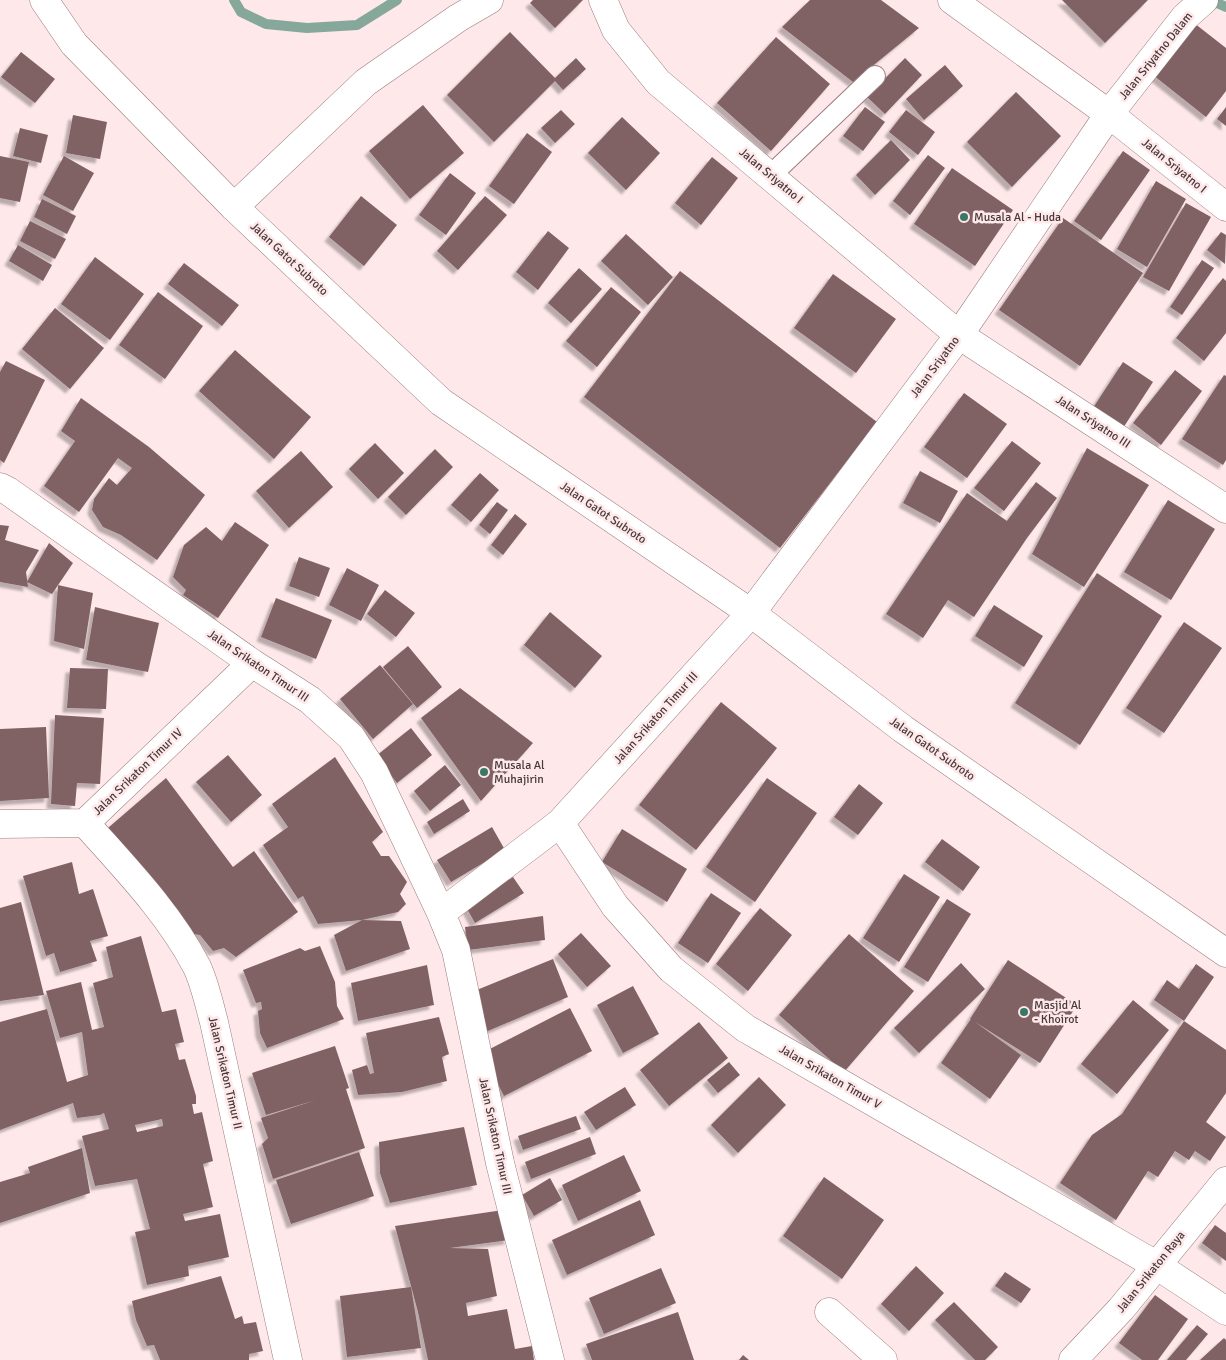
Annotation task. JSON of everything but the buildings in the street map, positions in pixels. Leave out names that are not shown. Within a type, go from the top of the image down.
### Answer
[{"type":"street","name":"Jalan Gatot Subroto","points":[[44,0],[74,44],[234,207],[441,402],[751,613],[903,729],[1226,953]]},
{"type":"street","points":[[234,207],[366,82],[458,18],[489,0]]},
{"type":"street","name":"Jalan Sriyatno I","points":[[603,0],[616,30],[658,82],[959,335]]},
{"type":"street","name":"Jalan Sriyatno I","points":[[952,0],[1109,114],[1226,208]]},
{"type":"street","name":"Jalan Sriyatno Dalam","points":[[1109,114],[1194,9]]},
{"type":"street","name":"Jalan Sriyatno","points":[[751,613],[959,335],[1109,114]]},
{"type":"street","name":"Jalan Sriyatno III","points":[[959,335],[1226,509]]},
{"type":"street","name":"Jalan Srikaton Timur III","points":[[0,487],[252,663],[310,700],[351,737],[374,772],[456,950],[500,1163],[550,1360]]},
{"type":"street","name":"Jalan Srikaton Timur III","points":[[440,913],[560,823],[751,613]]},
{"type":"street","name":"Jalan Srikaton Timur IV","points":[[0,824],[85,823],[252,663]]},
{"type":"street","name":"Jalan Srikaton Timur II","points":[[85,823],[135,880],[174,929],[198,969],[214,1022],[288,1360]]},
{"type":"street","name":"Jalan Srikaton Timur V","points":[[560,823],[615,906],[671,969],[745,1028],[1156,1265],[1226,1311]]},
{"type":"street","name":"Jalan Srikaton Raya","points":[[1073,1360],[1121,1309],[1226,1181]]},
{"type":"street","points":[[829,1312],[883,1360]]},
{"type":"lane","points":[[770,176],[875,76]]},
{"type":"waterway","points":[[234,0],[241,12],[266,24],[307,28],[357,25],[397,0]]},
{"type":"waterway","points":[[1210,0],[1226,7]]},
{"type":"place","name":"Musala Al - Huda","points":[[964,217]]},
{"type":"place","name":"Musala Al Muhajirin","points":[[484,772]]},
{"type":"place","name":"Masjid Al - Khoirot","points":[[1024,1012]]}]
